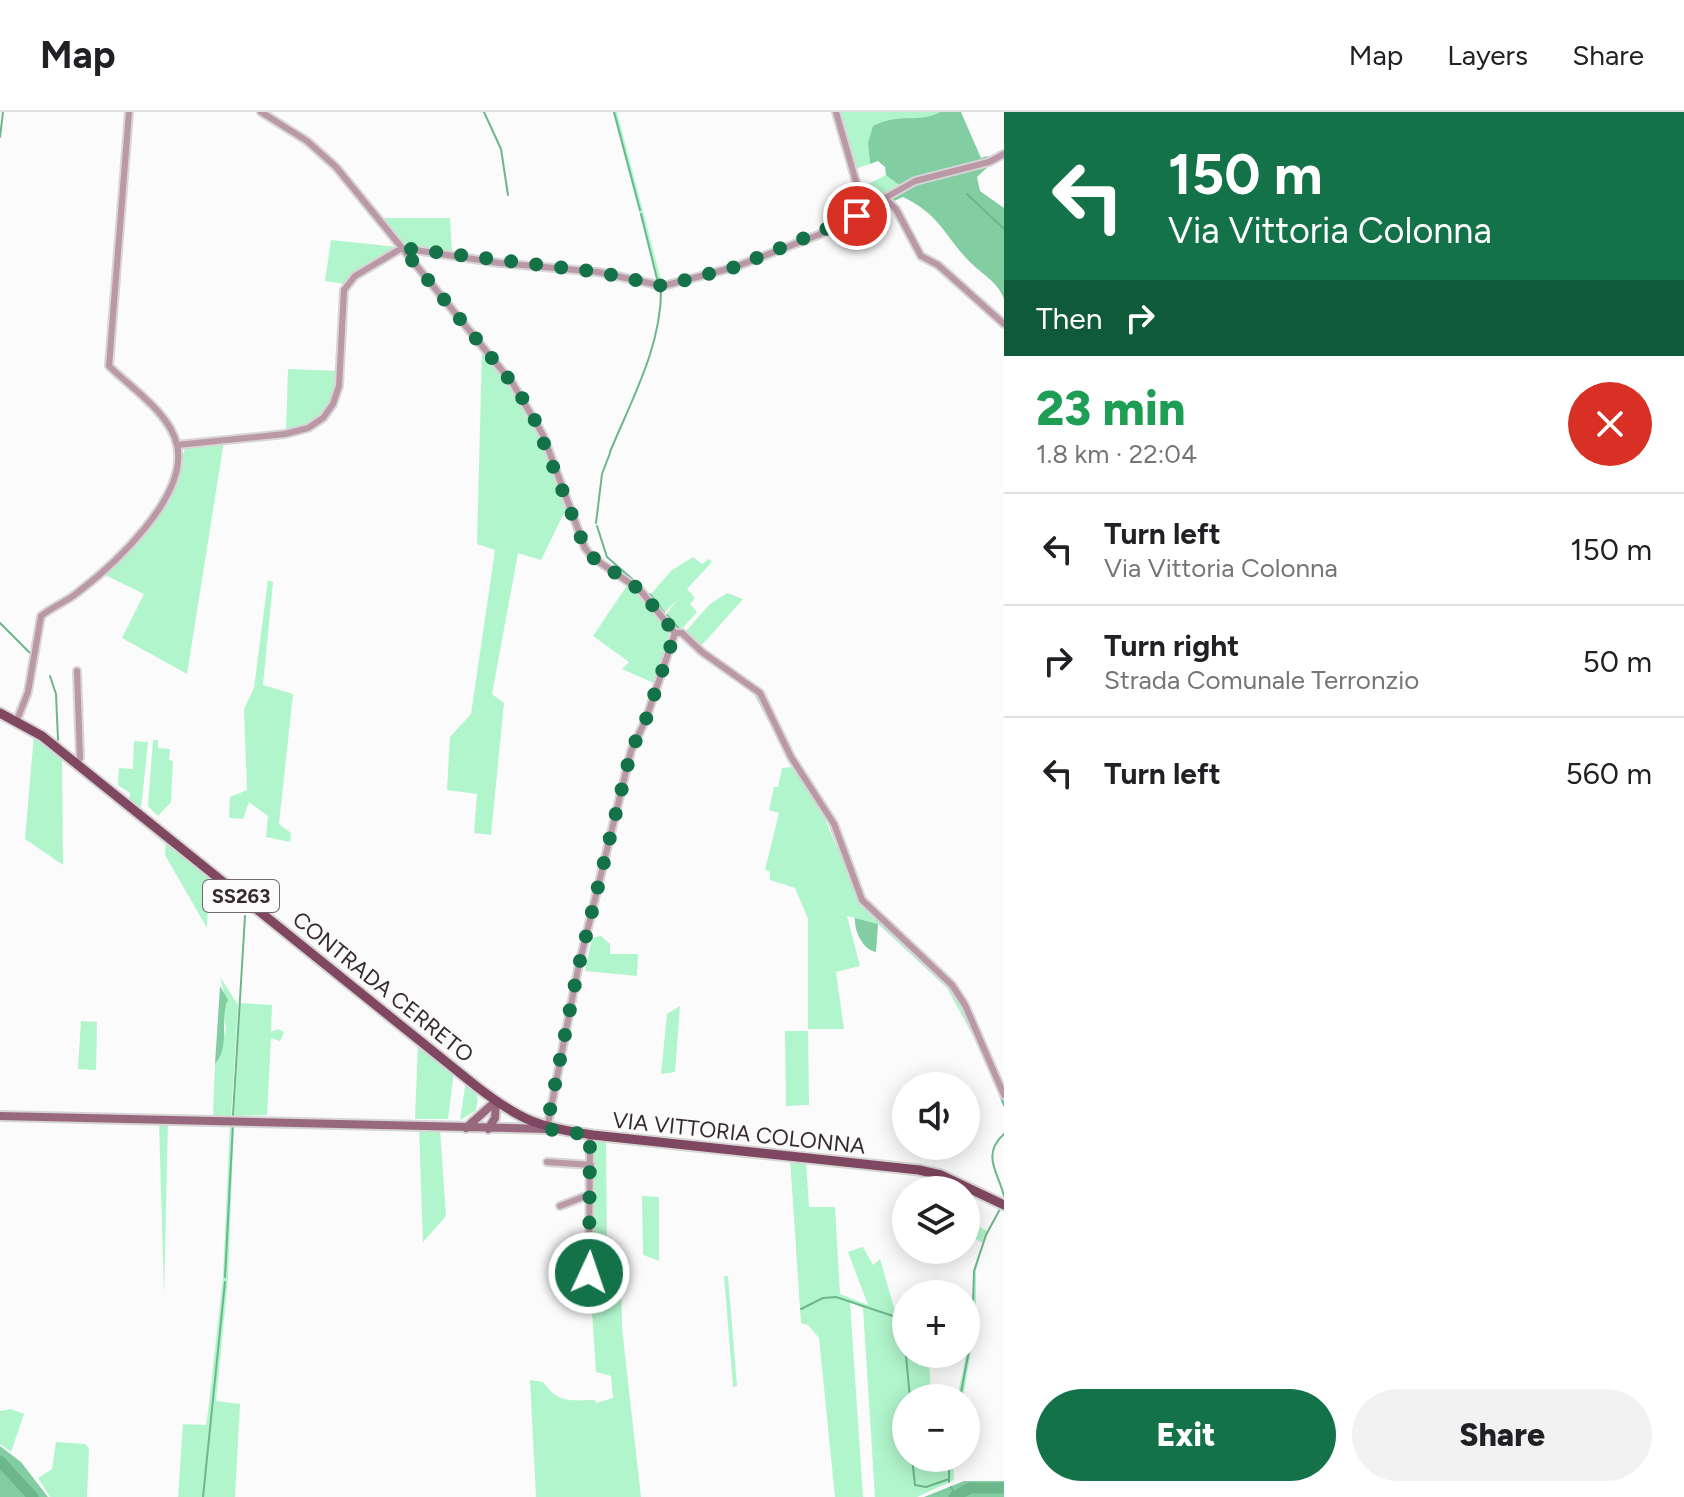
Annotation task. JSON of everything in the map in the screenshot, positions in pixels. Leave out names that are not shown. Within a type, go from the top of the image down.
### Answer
[{"type":"main road","name":"CONTRADA CERRETO","points":[[0,713],[17,720],[76,763],[476,1086]]},
{"type":"main road","name":"VIA VITTORIA COLONNA","points":[[476,1086],[527,1122],[547,1129],[919,1170],[954,1180],[1004,1205]]},
{"type":"street","points":[[17,720],[28,692],[41,616],[76,594],[154,517],[171,491],[177,465],[177,445],[156,411],[109,366],[129,112]]},
{"type":"street","points":[[261,112],[322,153],[513,384],[532,413],[585,548],[592,557],[640,590],[675,633]]},
{"type":"street","points":[[836,112],[863,206]]},
{"type":"street","points":[[177,445],[285,434],[319,421],[333,404],[339,386],[344,290],[355,276],[402,248],[499,263],[587,270],[663,286],[735,267],[818,235],[857,216],[863,206],[915,181],[989,162],[1004,154]]},
{"type":"street","points":[[885,198],[896,209],[921,256],[938,265],[1004,324]]},
{"type":"street","points":[[675,633],[682,633],[702,652],[760,693],[791,757],[834,824],[862,900],[952,985],[965,1005],[1004,1095]]},
{"type":"street","points":[[0,1116],[547,1129],[578,969],[631,751],[646,719],[675,633]]},
{"type":"street","points":[[76,763],[80,758],[77,671]]},
{"type":"street","points":[[476,1086],[481,1113]]},
{"type":"street","points":[[488,1129],[495,1118],[496,1101]]},
{"type":"street","points":[[465,1128],[496,1101]]},
{"type":"street","points":[[589,1273],[590,1135]]},
{"type":"street","points":[[547,1162],[591,1165]]},
{"type":"street","points":[[560,1206],[591,1194]]},
{"type":"green space","points":[[613,112],[617,112],[662,284],[658,284]]},
{"type":"green space","points":[[838,112],[940,112],[880,134],[868,143],[870,164],[852,170]]},
{"type":"green space","points":[[940,112],[961,112],[981,158],[987,156],[993,162],[977,177],[980,191],[1004,208],[1004,299],[994,283],[971,263],[926,211],[903,197],[894,201],[884,196],[899,185],[886,175],[885,167],[878,161],[870,164],[868,143],[873,126]]},
{"type":"green space","points":[[886,175],[897,181],[898,189],[881,197],[862,200],[858,189]]},
{"type":"green space","points":[[381,218],[450,218],[452,251],[401,243]]},
{"type":"green space","points":[[331,240],[397,247],[395,252],[353,273],[344,284],[325,281]]},
{"type":"green space","points":[[482,350],[511,388],[532,423],[568,505],[541,560],[518,553],[492,694],[504,703],[491,835],[474,833],[477,794],[447,790],[450,737],[471,714],[495,550],[477,544]]},
{"type":"green space","points":[[288,369],[338,371],[333,394],[323,411],[308,423],[286,430]]},
{"type":"green space","points":[[224,441],[187,674],[122,638],[144,594],[101,573],[163,509],[185,449]]},
{"type":"green space","points":[[693,557],[702,564],[709,559],[712,562],[687,589],[695,598],[690,604],[697,612],[681,630],[667,613],[679,598],[665,612],[651,594],[672,570]]},
{"type":"green space","points":[[268,580],[273,582],[263,685],[293,694],[279,824],[291,833],[290,842],[266,837],[268,816],[249,802],[243,819],[229,818],[230,797],[247,790],[244,709],[254,688]]},
{"type":"green space","points":[[628,584],[670,631],[656,684],[622,669],[629,662],[593,636]]},
{"type":"green space","points":[[727,593],[743,599],[702,645],[686,631],[710,604]]},
{"type":"green space","points":[[34,734],[62,756],[63,865],[25,839]]},
{"type":"green space","points":[[153,740],[158,740],[158,748],[170,749],[169,760],[173,761],[171,802],[158,816],[148,806]]},
{"type":"green space","points":[[134,741],[148,742],[141,809],[129,799],[130,793],[118,785],[119,768],[133,769]]},
{"type":"green space","points":[[792,767],[818,802],[837,848],[842,848],[861,899],[941,974],[960,1000],[1004,1098],[1004,1108],[985,1058],[947,988],[878,924],[847,916],[860,966],[836,972],[844,1029],[808,1029],[808,919],[795,888],[770,880],[770,871],[765,870],[779,813],[769,810],[774,787],[778,787],[782,768]]},
{"type":"green space","points":[[166,839],[209,875],[207,928],[165,855]]},
{"type":"green space","points":[[855,918],[878,924],[876,952],[867,948],[860,939]]},
{"type":"green space","points":[[601,936],[610,944],[610,954],[638,954],[637,976],[585,971],[592,938]]},
{"type":"green space","points":[[220,977],[238,1005],[231,1116],[213,1115],[215,1064],[226,1029],[223,1010],[227,1004]]},
{"type":"green space","points":[[220,986],[228,1000],[224,1015],[223,1049],[215,1064]]},
{"type":"green space","points":[[240,1003],[272,1005],[271,1032],[278,1029],[284,1032],[280,1041],[271,1038],[267,1115],[234,1116]]},
{"type":"green space","points":[[680,1006],[675,1072],[661,1074],[667,1014]]},
{"type":"green space","points":[[81,1021],[97,1022],[96,1070],[78,1069]]},
{"type":"green space","points":[[785,1031],[808,1031],[809,1105],[786,1106]]},
{"type":"green space","points":[[418,1043],[454,1071],[448,1119],[415,1119]]},
{"type":"green space","points":[[466,1080],[475,1090],[478,1102],[475,1111],[460,1120]]},
{"type":"green space","points":[[159,1121],[168,1121],[164,1294]]},
{"type":"green space","points":[[230,1123],[234,1123],[228,1279],[216,1401],[240,1404],[235,1497],[178,1497],[183,1424],[206,1425],[208,1412],[223,1277]]},
{"type":"green space","points":[[419,1127],[440,1129],[446,1216],[423,1242]]},
{"type":"green space","points":[[593,1138],[606,1139],[607,1267],[621,1268],[622,1328],[641,1497],[536,1497],[530,1380],[543,1382],[554,1394],[565,1399],[595,1400],[596,1403],[613,1398],[611,1376],[596,1372],[591,1296]]},
{"type":"green space","points":[[790,1158],[806,1160],[809,1207],[835,1207],[840,1294],[868,1305],[848,1252],[863,1247],[873,1265],[880,1259],[892,1300],[892,1368],[929,1368],[930,1384],[892,1384],[892,1472],[954,1472],[954,1480],[917,1497],[875,1497],[863,1308],[850,1302],[863,1497],[835,1497],[819,1338],[808,1325],[801,1323]]},
{"type":"green space","points":[[642,1196],[659,1197],[659,1261],[643,1255]]},
{"type":"green space","points":[[980,1227],[987,1231],[980,1256],[983,1243],[980,1241]]},
{"type":"green space","points":[[724,1276],[728,1276],[737,1386],[733,1387]]},
{"type":"green space","points":[[963,1368],[968,1368],[965,1384],[960,1384]]},
{"type":"green space","points":[[11,1409],[24,1414],[11,1452],[0,1444],[0,1411]]},
{"type":"green space","points":[[56,1442],[85,1444],[89,1448],[87,1497],[50,1497],[38,1478],[52,1469]]},
{"type":"green space","points":[[0,1446],[21,1462],[48,1497],[0,1497]]},
{"type":"green space","points":[[964,1481],[1004,1481],[1004,1497],[924,1497]]},
{"type":"waterway","points":[[0,137],[3,112]]},
{"type":"waterway","points":[[484,112],[501,149],[508,195]]},
{"type":"waterway","points":[[614,112],[640,210]]},
{"type":"waterway","points":[[967,194],[1004,229]]},
{"type":"waterway","points":[[641,214],[658,283]]},
{"type":"waterway","points":[[610,452],[651,352],[661,289]]},
{"type":"waterway","points":[[596,523],[602,474],[610,453]]},
{"type":"waterway","points":[[597,526],[607,557],[646,591]]},
{"type":"waterway","points":[[650,594],[664,612]]},
{"type":"waterway","points":[[667,615],[679,629]]},
{"type":"waterway","points":[[0,623],[30,653]]},
{"type":"waterway","points":[[50,676],[56,694],[58,740]]},
{"type":"waterway","points":[[756,695],[794,767]]},
{"type":"waterway","points":[[830,825],[858,898]]},
{"type":"waterway","points":[[867,909],[876,918]]},
{"type":"waterway","points":[[233,1115],[245,916]]},
{"type":"waterway","points":[[877,920],[885,926]]},
{"type":"waterway","points":[[961,1004],[967,1017]]},
{"type":"waterway","points":[[996,1085],[1004,1105]]},
{"type":"waterway","points":[[225,1277],[233,1124]]},
{"type":"waterway","points":[[1004,1134],[993,1149],[992,1157],[1004,1196]]},
{"type":"waterway","points":[[963,1384],[972,1334],[974,1271],[986,1235],[1000,1209]]},
{"type":"waterway","points":[[203,1497],[225,1282]]},
{"type":"waterway","points":[[801,1309],[823,1298],[836,1297],[899,1318],[904,1335],[909,1384]]},
{"type":"waterway","points":[[0,1461],[33,1497]]},
{"type":"waterway","points":[[914,1472],[915,1485],[926,1487],[949,1479]]},
{"type":"waterway","points":[[949,1472],[949,1482]]},
{"type":"waterway","points":[[951,1487],[956,1496]]},
{"type":"waterway","points":[[954,1497],[970,1488],[1004,1488]]},
{"type":"route","points":[[589,1273],[592,1263],[590,1135],[547,1129],[547,1125],[578,969],[631,751],[646,719],[675,633],[640,590],[592,557],[585,548],[532,413],[513,384],[402,248],[499,263],[598,272],[663,286],[735,267],[818,235],[857,216]]}]
